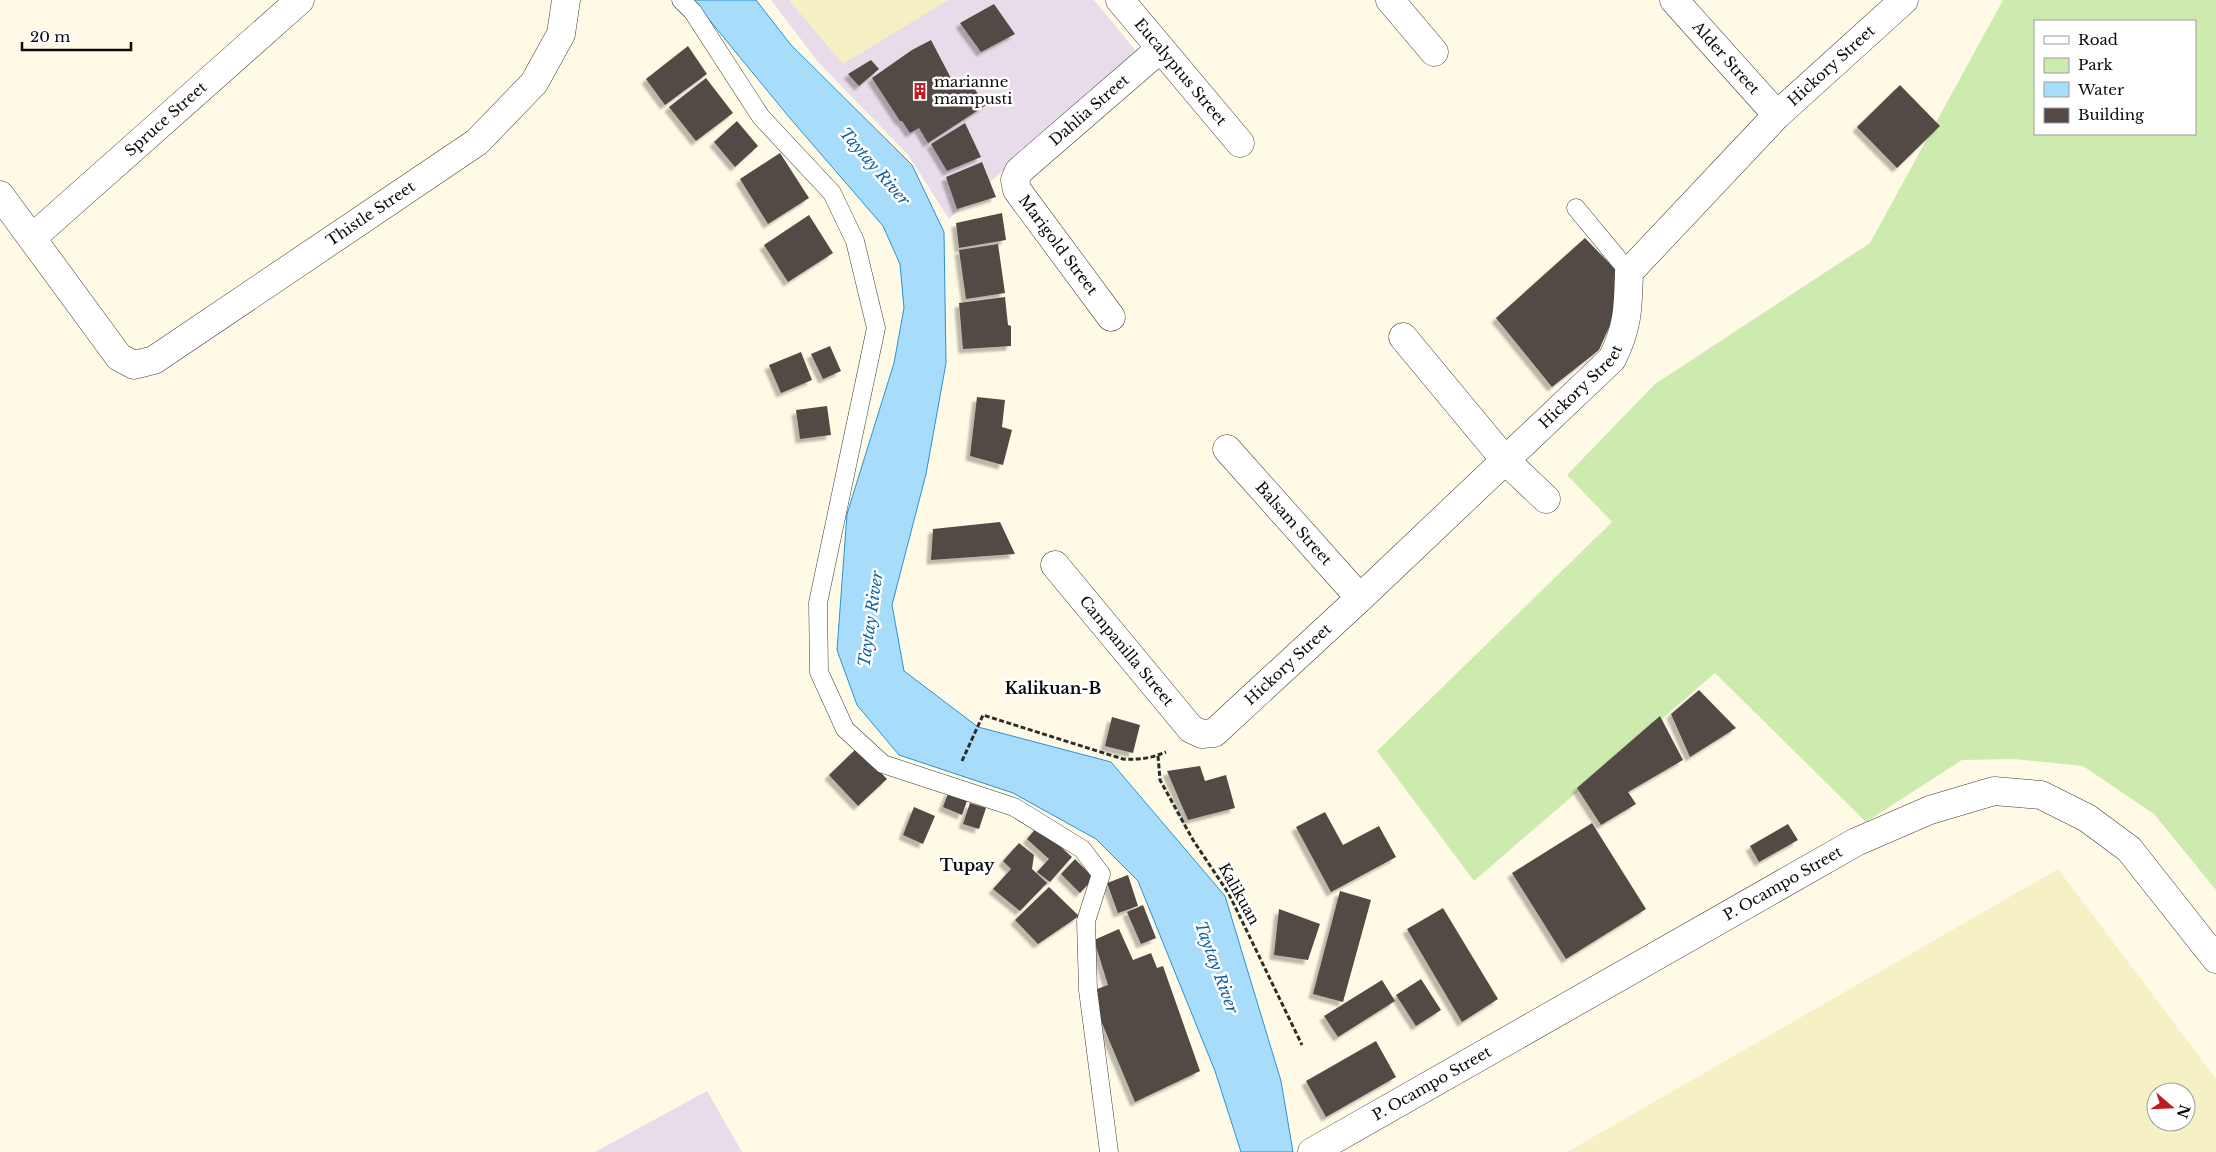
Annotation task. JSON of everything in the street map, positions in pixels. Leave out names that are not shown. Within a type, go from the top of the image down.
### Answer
[{"type":"street","name":"Spruce Street","points":[[32,238],[300,0]]},
{"type":"street","name":"Thistle Street","points":[[32,238],[119,357],[134,365],[154,360],[477,142],[534,83],[561,34],[566,0]]},
{"type":"street","name":"Eucalyptus Street","points":[[1120,0],[1240,144]]},
{"type":"street","points":[[1390,0],[1434,52]]},
{"type":"street","name":"Alder Street","points":[[1674,0],[1777,115]]},
{"type":"street","name":"Hickory Street","points":[[1202,734],[1214,733],[1360,598],[1612,359],[1622,339],[1628,318],[1628,272],[1777,115],[1904,0]]},
{"type":"street","name":"Dahlia Street","points":[[1019,171],[1160,49]]},
{"type":"street","name":"Marigold Street","points":[[1019,171],[1015,180],[1017,190],[1111,317]]},
{"type":"street","points":[[0,195],[32,238]]},
{"type":"street","points":[[1403,337],[1505,460],[1546,499]]},
{"type":"street","name":"Balsam Street","points":[[1227,449],[1360,598]]},
{"type":"street","name":"Campanilla Street","points":[[1056,565],[1191,728],[1202,734]]},
{"type":"street","name":"P. Ocampo Street","points":[[1321,1147],[1856,842],[1930,810],[1994,790],[2041,794],[2087,818],[2129,849],[2216,959]]},
{"type":"lane","points":[[681,0],[694,12],[761,117],[832,193],[856,240],[876,328],[818,603],[819,672],[845,729],[883,764],[1014,807],[1082,849],[1101,874],[1086,921],[1088,990],[1109,1152]]},
{"type":"lane","points":[[1576,208],[1628,272]]},
{"type":"path","points":[[961,763],[984,715],[1123,759],[1137,760],[1158,756],[1202,734]]},
{"type":"path","name":"Kalikuan","points":[[1158,756],[1160,780],[1193,840],[1229,894],[1302,1045]]},
{"type":"shaded area","points":[[771,0],[1094,0],[1136,51],[949,219],[908,155],[818,62]]},
{"type":"shaded area","points":[[789,0],[948,0],[843,64]]},
{"type":"shaded area","points":[[2058,869],[2216,1079],[2216,1152],[1567,1152]]},
{"type":"shaded area","points":[[707,1091],[742,1152],[595,1152]]},
{"type":"green space","points":[[2003,0],[2216,0],[2216,890],[2154,814],[2083,766],[2014,759],[1962,760],[1866,822],[1715,673],[1474,881],[1377,751],[1612,522],[1567,475],[1655,384],[1870,243]]},
{"type":"water","name":"Taytay River","points":[[693,0],[756,0],[791,45],[912,165],[944,232],[946,363],[926,474],[892,605],[904,671],[978,727],[1111,762],[1225,896],[1281,1081],[1293,1152],[1241,1152],[1215,1071],[1138,881],[1096,839],[1013,793],[899,755],[857,705],[837,650],[847,514],[894,363],[904,308],[900,264],[883,226],[789,117]]},
{"type":"building","points":[[994,4],[1015,34],[981,52],[960,23]]},
{"type":"building","points":[[931,40],[954,84],[966,77],[986,105],[928,143],[919,128],[910,133],[872,78],[912,50]]},
{"type":"building","points":[[688,46],[707,74],[665,105],[646,79]]},
{"type":"building","points":[[871,60],[879,69],[859,86],[848,74]]},
{"type":"building","points":[[706,78],[733,113],[696,141],[669,107]]},
{"type":"building","points":[[1900,85],[1940,126],[1897,168],[1857,127]]},
{"type":"building","points":[[737,121],[758,146],[735,167],[714,142]]},
{"type":"building","points":[[965,123],[981,157],[947,171],[931,144]]},
{"type":"building","points":[[780,153],[809,198],[768,224],[740,179]]},
{"type":"building","points":[[982,162],[996,197],[957,209],[946,177]]},
{"type":"building","points":[[1002,213],[1006,240],[959,248],[956,223]]},
{"type":"building","points":[[809,215],[833,253],[788,282],[764,245]]},
{"type":"building","points":[[1585,238],[1615,269],[1615,314],[1599,350],[1552,387],[1496,318]]},
{"type":"building","points":[[998,244],[1005,293],[966,299],[959,250]]},
{"type":"building","points":[[1005,297],[1008,325],[1011,326],[1011,346],[963,349],[959,303]]},
{"type":"building","points":[[830,346],[841,371],[823,379],[811,354]]},
{"type":"building","points":[[801,352],[812,380],[781,393],[769,365]]},
{"type":"building","points":[[977,397],[1005,400],[1002,427],[1012,430],[1003,465],[970,456]]},
{"type":"building","points":[[827,406],[831,435],[800,439],[796,410]]},
{"type":"building","points":[[1000,522],[1015,554],[931,560],[933,529]]},
{"type":"building","points":[[1699,690],[1736,728],[1690,757],[1671,714]]},
{"type":"building","points":[[1660,716],[1683,760],[1628,792],[1636,804],[1601,825],[1577,788]]},
{"type":"building","points":[[1112,717],[1140,725],[1133,753],[1105,746]]},
{"type":"building","points":[[857,748],[887,779],[858,806],[829,775]]},
{"type":"building","points":[[1200,766],[1205,781],[1226,775],[1235,808],[1188,820],[1167,771]]},
{"type":"building","points":[[949,791],[968,798],[962,815],[943,807]]},
{"type":"building","points":[[970,803],[986,808],[979,829],[963,824]]},
{"type":"building","points":[[914,807],[935,816],[923,844],[903,835]]},
{"type":"building","points":[[1325,812],[1343,845],[1379,826],[1396,857],[1331,892],[1296,827]]},
{"type":"building","points":[[1592,823],[1646,909],[1566,959],[1512,873]]},
{"type":"building","points":[[1788,824],[1798,840],[1759,862],[1750,846]]},
{"type":"building","points":[[1038,826],[1072,857],[1050,882],[1037,872],[1049,859],[1027,839]]},
{"type":"building","points":[[1019,843],[1034,855],[1032,869],[1047,883],[1020,911],[993,889],[1011,869],[1003,861]]},
{"type":"building","points":[[1075,859],[1094,878],[1080,893],[1061,874]]},
{"type":"building","points":[[1128,875],[1138,906],[1118,913],[1107,883]]},
{"type":"building","points":[[1049,887],[1079,916],[1038,944],[1015,920]]},
{"type":"building","points":[[1340,891],[1371,900],[1343,1002],[1313,994]]},
{"type":"building","points":[[1143,905],[1156,938],[1141,944],[1127,912]]},
{"type":"building","points":[[1443,908],[1498,999],[1462,1022],[1407,929]]},
{"type":"building","points":[[1279,909],[1320,924],[1308,960],[1274,955]]},
{"type":"building","points":[[1119,929],[1133,960],[1151,953],[1157,968],[1163,966],[1200,1071],[1135,1102],[1089,992],[1108,985],[1094,940]]},
{"type":"building","points":[[1421,979],[1441,1010],[1416,1026],[1396,995]]},
{"type":"building","points":[[1382,980],[1395,1001],[1338,1037],[1324,1016]]},
{"type":"building","points":[[1376,1041],[1396,1077],[1326,1117],[1306,1081]]},
{"type":"place","name":"marianne mampusti","points":[[920,91]]},
{"type":"district","name":"Kalikuan-B","points":[[1053,688]]},
{"type":"district","name":"Tupay","points":[[967,865]]}]
